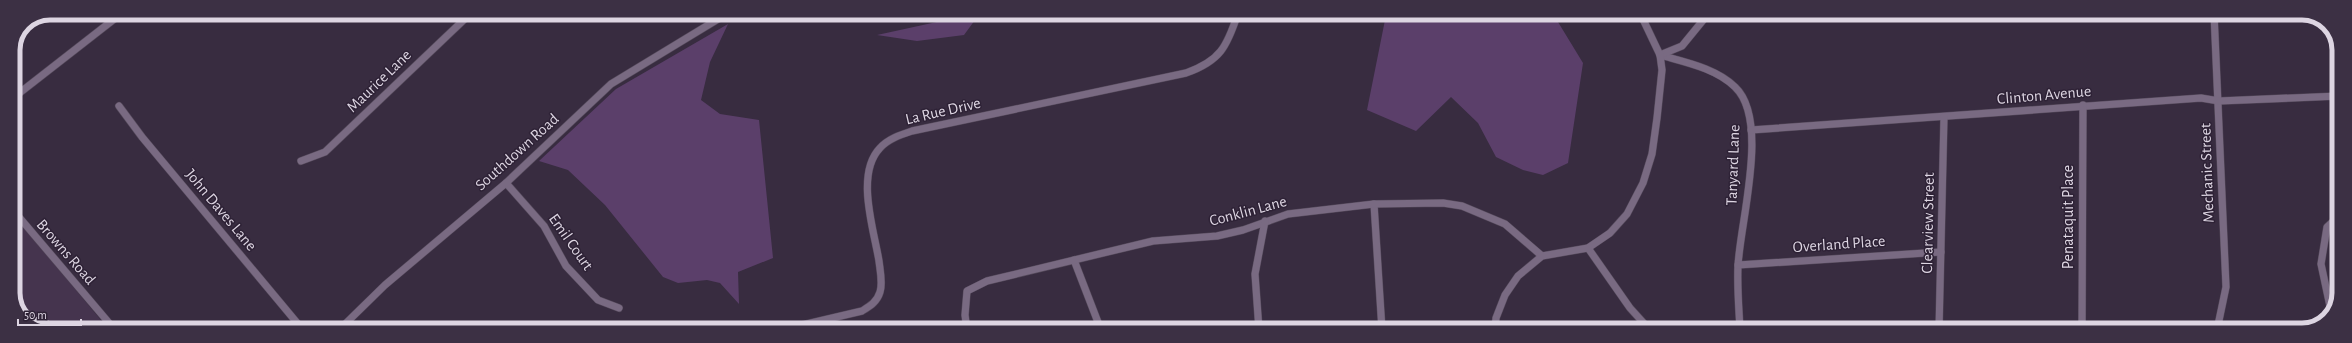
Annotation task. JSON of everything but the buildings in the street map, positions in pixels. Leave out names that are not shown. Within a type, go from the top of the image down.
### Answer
[{"type":"street","points":[[20,93],[113,20]]},
{"type":"street","name":"Maurice Lane","points":[[301,161],[325,152],[464,20]]},
{"type":"street","name":"Southdown Road","points":[[346,323],[385,285],[506,183],[611,84],[716,20]]},
{"type":"street","name":"La Rue Drive","points":[[811,323],[862,311],[873,305],[881,291],[881,276],[866,187],[869,167],[879,149],[891,139],[912,131],[1198,69],[1219,55],[1229,39],[1236,20]]},
{"type":"street","points":[[1496,323],[1505,295],[1518,276],[1542,256],[1588,248],[1610,233],[1627,214],[1643,183],[1652,154],[1658,118],[1662,70],[1660,55],[1643,20]]},
{"type":"street","points":[[1660,55],[1682,46],[1703,20]]},
{"type":"street","name":"Mechanic Street","points":[[2214,20],[2226,287],[2218,323]]},
{"type":"street","name":"Tanyard Lane","points":[[1660,55],[1705,70],[1735,87],[1746,104],[1752,130],[1750,180],[1738,265],[1740,323]]},
{"type":"street","name":"Clinton Avenue","points":[[1752,130],[1944,117],[2083,105],[2201,98],[2219,101],[2332,96]]},
{"type":"street","name":"Penataquit Place","points":[[2082,323],[2083,105]]},
{"type":"street","name":"John Daves Lane","points":[[119,106],[142,137],[297,323]]},
{"type":"street","name":"Clearview Street","points":[[1939,323],[1944,117]]},
{"type":"street","name":"Emil Court","points":[[506,183],[544,226],[566,266],[598,300],[619,308]]},
{"type":"street","name":"Conklin Lane","points":[[967,323],[965,315],[967,291],[987,280],[1153,241],[1217,236],[1243,230],[1288,214],[1374,204],[1443,203],[1462,206],[1505,224],[1542,256]]},
{"type":"street","points":[[1374,204],[1382,323]]},
{"type":"street","name":"Browns Road","points":[[20,218],[109,323]]},
{"type":"street","points":[[1258,323],[1255,274],[1266,221]]},
{"type":"street","points":[[2329,304],[2321,264],[2327,227],[2332,222]]},
{"type":"street","points":[[1588,248],[1630,308],[1644,323]]},
{"type":"street","name":"Overland Place","points":[[1738,265],[1941,252]]},
{"type":"street","points":[[1074,260],[1098,323]]},
{"type":"shaded area","points":[[946,20],[975,20],[964,35],[917,41],[877,35]]},
{"type":"shaded area","points":[[1385,20],[1560,20],[1558,22],[1583,63],[1568,163],[1543,175],[1523,170],[1496,157],[1478,123],[1451,97],[1416,131],[1367,110]]},
{"type":"shaded area","points":[[728,24],[710,62],[701,100],[720,114],[759,120],[773,258],[738,272],[739,304],[720,283],[707,280],[678,283],[663,277],[605,205],[568,170],[539,161],[616,89]]},
{"type":"shaded area","points":[[20,222],[103,323],[46,323],[33,318],[26,311],[20,295]]}]
